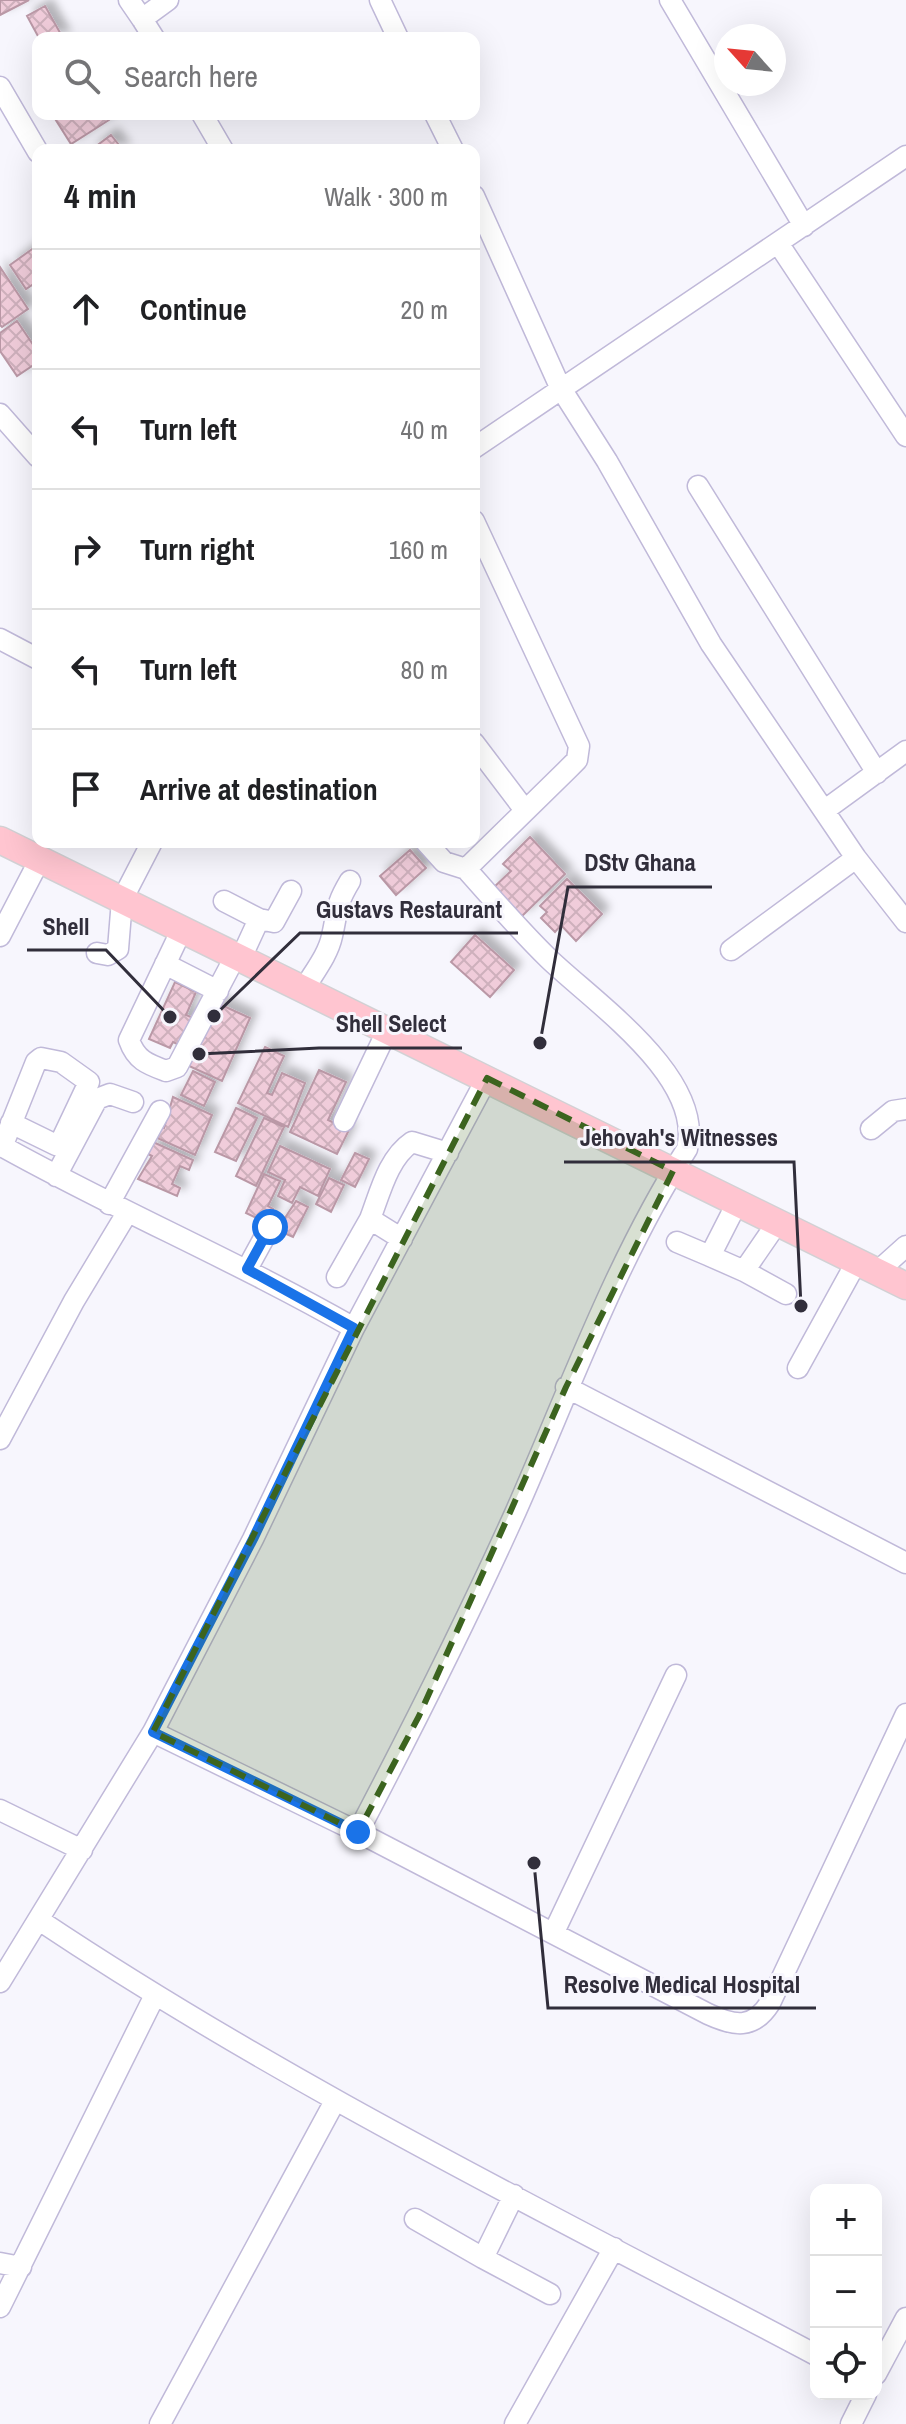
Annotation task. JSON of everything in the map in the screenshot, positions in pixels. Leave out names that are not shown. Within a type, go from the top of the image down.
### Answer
[{"type":"main road","points":[[3,846],[40,859],[906,1286]]},
{"type":"street","points":[[129,0],[150,32]]},
{"type":"street","points":[[142,19],[168,0]]},
{"type":"street","points":[[380,0],[395,32]]},
{"type":"street","points":[[670,0],[804,226]]},
{"type":"street","points":[[0,87],[33,144]]},
{"type":"street","points":[[206,120],[220,144]]},
{"type":"street","points":[[438,120],[450,144]]},
{"type":"street","points":[[480,444],[906,156]]},
{"type":"street","points":[[480,209],[560,387],[607,461],[711,644],[856,858],[906,922]]},
{"type":"street","points":[[778,243],[906,436]]},
{"type":"street","points":[[0,414],[32,450]]},
{"type":"street","points":[[698,486],[877,773]]},
{"type":"street","points":[[466,869],[577,760],[579,746],[480,534]]},
{"type":"street","points":[[0,639],[32,656]]},
{"type":"street","points":[[480,751],[524,809]]},
{"type":"street","points":[[825,810],[906,751]]},
{"type":"street","points":[[97,953],[108,955],[118,949],[122,900],[149,848]]},
{"type":"street","points":[[358,1832],[419,1716],[516,1511],[566,1387],[673,1171],[687,1149],[691,1133],[681,1097],[649,1050],[548,958],[466,869],[444,862],[431,848]]},
{"type":"street","points":[[731,950],[856,858]]},
{"type":"street","points":[[0,936],[40,859]]},
{"type":"street","points":[[304,989],[326,953],[335,910],[350,881]]},
{"type":"street","points":[[224,901],[259,919],[274,922],[291,891]]},
{"type":"street","points":[[182,929],[129,1040],[134,1053],[145,1063],[166,1071],[177,1067],[259,919]]},
{"type":"street","points":[[165,964],[218,991]]},
{"type":"street","points":[[344,1121],[388,1029]]},
{"type":"street","points":[[0,1982],[153,1732],[253,1539],[354,1328],[487,1078]]},
{"type":"street","points":[[56,1176],[97,1099],[110,1094],[133,1102]]},
{"type":"street","points":[[871,1129],[893,1111],[906,1109]]},
{"type":"street","points":[[3,1428],[74,1301],[160,1111]]},
{"type":"street","points":[[11,1123],[1,1146],[118,1208],[247,1269],[354,1328]]},
{"type":"street","points":[[337,1277],[370,1219],[395,1157],[403,1147],[412,1142],[420,1143],[448,1153]]},
{"type":"street","points":[[710,1256],[737,1203]]},
{"type":"street","points":[[370,1219],[402,1239]]},
{"type":"street","points":[[744,1271],[777,1223]]},
{"type":"street","points":[[247,1269],[270,1227]]},
{"type":"street","points":[[677,1242],[744,1271],[786,1294]]},
{"type":"street","points":[[798,1368],[867,1266],[906,1246]]},
{"type":"street","points":[[566,1387],[906,1563]]},
{"type":"street","points":[[554,1932],[676,1675]]},
{"type":"street","points":[[153,1732],[358,1832],[708,2014],[730,2024],[748,2025],[762,2016],[770,2003],[906,1714]]},
{"type":"street","points":[[0,1810],[82,1850]]},
{"type":"street","points":[[39,1920],[154,1997],[335,2101],[810,2352]]},
{"type":"street","points":[[0,2307],[154,1997]]},
{"type":"street","points":[[160,2424],[335,2101]]},
{"type":"street","points":[[483,2258],[514,2195]]},
{"type":"street","points":[[415,2219],[550,2294]]},
{"type":"street","points":[[515,2424],[614,2248]]},
{"type":"street","points":[[0,2263],[21,2267]]},
{"type":"street","points":[[882,2363],[906,2318]]},
{"type":"street","points":[[851,2424],[863,2400]]},
{"type":"highlighted area","points":[[487,1078],[673,1171],[566,1387],[419,1716],[358,1832],[153,1732]]},
{"type":"building","points":[[0,0],[29,0],[0,15]]},
{"type":"building","points":[[45,6],[60,32],[36,32],[27,16]]},
{"type":"building","points":[[56,120],[109,120],[71,144]]},
{"type":"building","points":[[111,135],[118,144],[99,144]]},
{"type":"building","points":[[32,249],[32,285],[26,289],[10,265]]},
{"type":"building","points":[[0,267],[28,309],[2,327],[0,325]]},
{"type":"building","points":[[17,321],[32,343],[32,366],[17,376],[0,351],[0,333]]},
{"type":"building","points":[[530,837],[565,874],[521,917],[493,888],[511,871],[503,864]]},
{"type":"building","points":[[410,850],[426,868],[396,895],[380,876]]},
{"type":"building","points":[[567,879],[602,914],[576,941],[561,925],[555,932],[541,918],[547,912],[540,906]]},
{"type":"building","points":[[475,935],[514,970],[490,997],[451,962]]},
{"type":"building","points":[[175,982],[196,992],[186,1015],[208,1024],[195,1052],[173,1042],[170,1048],[149,1039]]},
{"type":"building","points":[[217,1003],[250,1018],[222,1081],[189,1066]]},
{"type":"building","points":[[265,1047],[284,1056],[267,1093],[272,1095],[282,1073],[305,1083],[288,1127],[238,1103]]},
{"type":"building","points":[[319,1070],[346,1082],[328,1120],[349,1130],[337,1154],[290,1132]]},
{"type":"building","points":[[193,1071],[215,1082],[204,1106],[181,1095]]},
{"type":"building","points":[[173,1097],[212,1115],[195,1155],[155,1137],[160,1126],[164,1128]]},
{"type":"building","points":[[236,1108],[257,1118],[236,1161],[215,1152]]},
{"type":"building","points":[[264,1118],[284,1127],[256,1186],[236,1176]]},
{"type":"building","points":[[153,1142],[193,1160],[189,1170],[180,1166],[172,1184],[180,1188],[177,1196],[138,1179],[152,1156],[148,1154]]},
{"type":"building","points":[[280,1146],[330,1169],[318,1196],[300,1187],[292,1203],[278,1196],[285,1180],[268,1172]]},
{"type":"building","points":[[355,1153],[369,1159],[355,1187],[341,1180]]},
{"type":"building","points":[[264,1174],[280,1181],[268,1206],[273,1209],[267,1223],[246,1213]]},
{"type":"building","points":[[329,1178],[344,1185],[331,1212],[316,1204]]},
{"type":"building","points":[[296,1201],[308,1207],[293,1237],[277,1230]]},
{"type":"place","name":"Gustavs Restaurant","points":[[214,1016]]},
{"type":"place","name":"Shell","points":[[170,1017]]},
{"type":"place","name":"DStv Ghana","points":[[540,1043]]},
{"type":"place","name":"Shell Select","points":[[199,1054]]},
{"type":"place","name":"Jehovah's Witnesses","points":[[801,1306]]},
{"type":"place","name":"Resolve Medical Hospital","points":[[534,1863]]},
{"type":"route","points":[[270,1227],[247,1269],[354,1328],[253,1539],[153,1732],[358,1832]]}]
